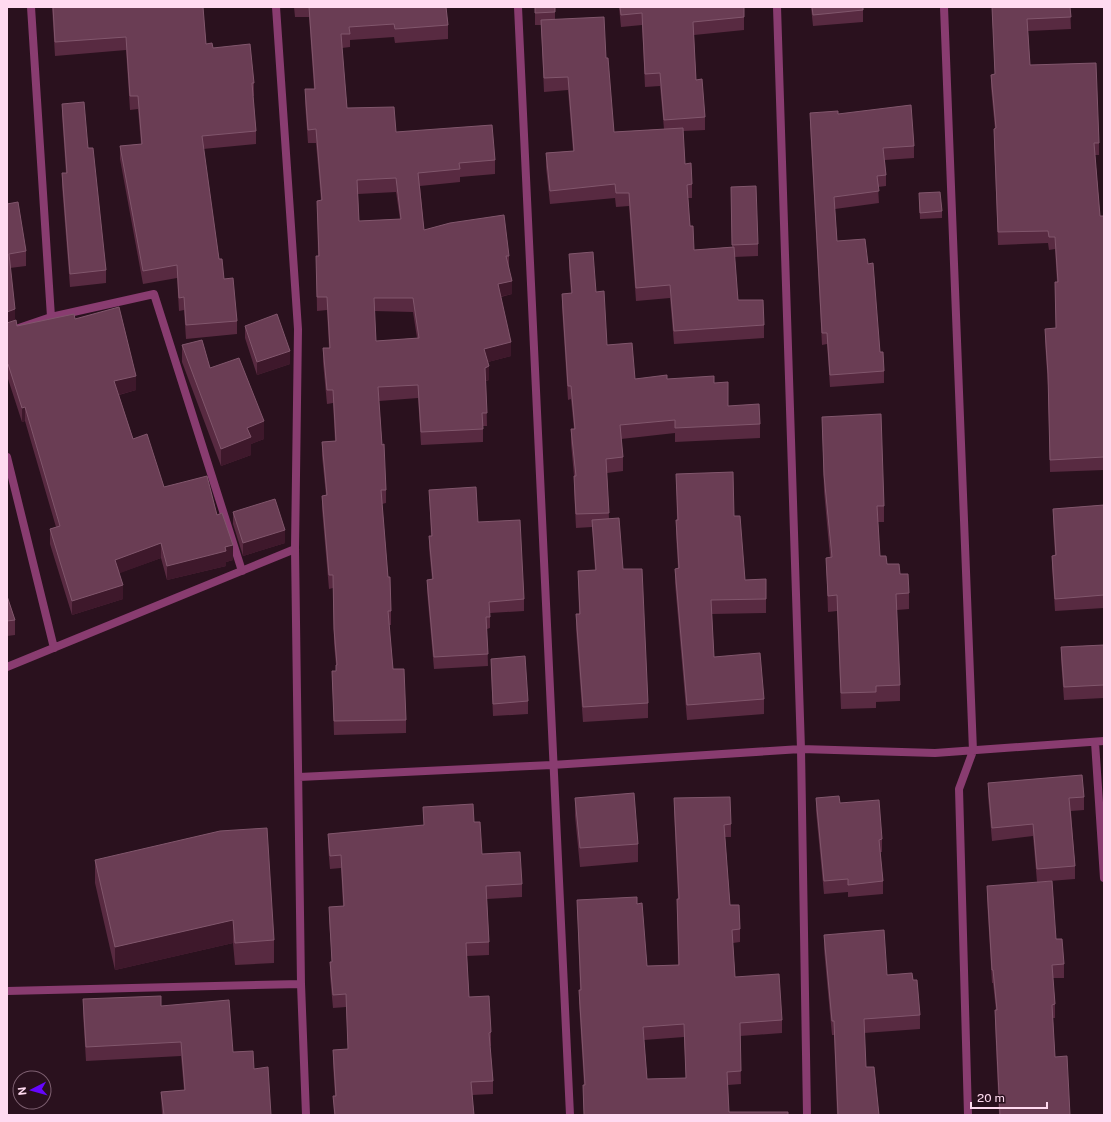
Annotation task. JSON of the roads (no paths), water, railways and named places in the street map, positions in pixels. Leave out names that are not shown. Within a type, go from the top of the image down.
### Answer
[{"type":"street","points":[[31,7],[50,317]]},
{"type":"street","points":[[276,7],[298,329],[295,549],[301,984],[306,1115]]},
{"type":"street","points":[[518,7],[552,765],[570,1115]]},
{"type":"street","points":[[777,7],[802,749],[807,1115]]},
{"type":"street","points":[[944,7],[973,751],[959,789],[968,1115]]},
{"type":"street","points":[[7,332],[50,317],[154,294],[242,570]]},
{"type":"street","points":[[7,457],[54,648]]},
{"type":"street","points":[[7,667],[295,549]]},
{"type":"street","points":[[299,777],[552,765],[802,749],[935,753],[1104,741]]},
{"type":"street","points":[[1095,742],[1104,878]]},
{"type":"street","points":[[7,991],[301,984]]}]
